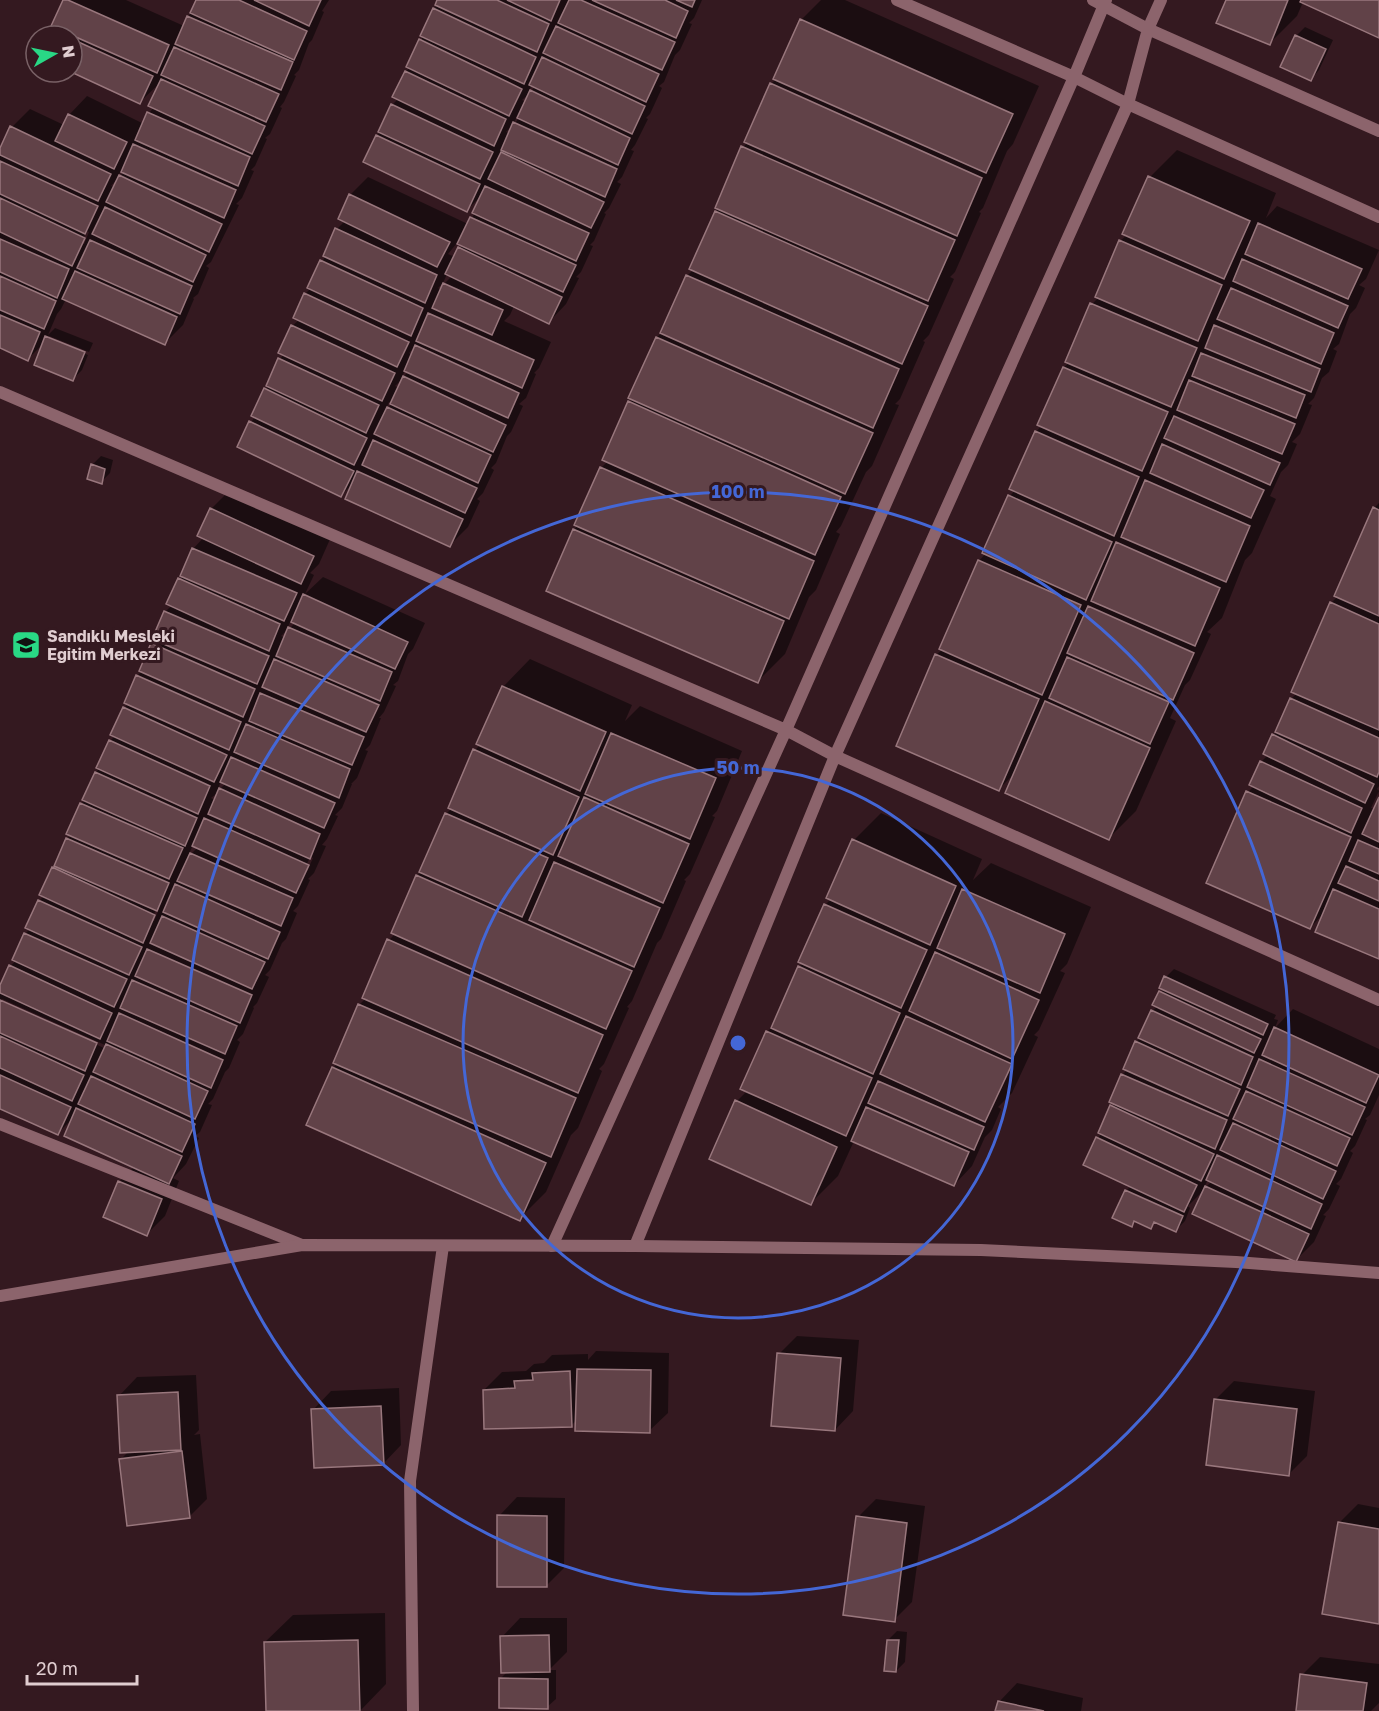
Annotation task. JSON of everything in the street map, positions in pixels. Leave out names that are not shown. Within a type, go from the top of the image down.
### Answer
[{"type":"street","points":[[897,0],[1074,76],[1128,104],[1379,217]]},
{"type":"street","points":[[635,1246],[835,756],[1128,104],[1148,29],[1161,0]]},
{"type":"street","points":[[552,1246],[786,730],[1074,76],[1101,2],[1148,29],[1379,131]]},
{"type":"street","points":[[0,392],[786,730],[835,756],[1379,1000]]},
{"type":"street","points":[[0,1124],[302,1245]]},
{"type":"street","points":[[0,1296],[302,1245],[981,1250],[1236,1262],[1379,1273]]},
{"type":"street","points":[[413,1711],[410,1481],[443,1246]]},
{"type":"building","points":[[63,0],[68,0],[169,45],[157,73],[84,41],[84,24],[52,24]]},
{"type":"building","points":[[196,0],[239,0],[307,31],[294,60],[190,13]]},
{"type":"building","points":[[254,0],[321,0],[309,26]]},
{"type":"building","points":[[437,0],[497,0],[549,24],[537,52],[435,5]]},
{"type":"building","points":[[507,0],[560,0],[551,21]]},
{"type":"building","points":[[569,0],[581,0],[675,42],[662,70],[558,23]]},
{"type":"building","points":[[592,0],[665,0],[688,11],[676,38]]},
{"type":"building","points":[[676,0],[695,0],[692,7]]},
{"type":"building","points":[[1226,0],[1288,0],[1270,45],[1216,23]]},
{"type":"building","points":[[1301,0],[1379,0],[1379,38],[1300,2]]},
{"type":"building","points":[[433,8],[536,57],[524,84],[420,36]]},
{"type":"building","points":[[187,16],[293,62],[281,90],[175,44]]},
{"type":"building","points":[[800,19],[1013,114],[986,173],[773,79]]},
{"type":"building","points":[[556,26],[659,74],[646,102],[543,53]]},
{"type":"building","points":[[1295,35],[1326,49],[1311,81],[1280,67]]},
{"type":"building","points":[[419,39],[522,89],[509,116],[406,67]]},
{"type":"building","points":[[84,44],[153,76],[140,104],[84,78]]},
{"type":"building","points":[[174,47],[279,94],[266,122],[161,75]]},
{"type":"building","points":[[542,57],[645,106],[632,134],[529,85]]},
{"type":"building","points":[[405,71],[506,119],[494,146],[392,97]]},
{"type":"building","points":[[161,79],[265,126],[252,154],[148,106]]},
{"type":"building","points":[[770,83],[982,178],[957,236],[744,142]]},
{"type":"building","points":[[530,90],[630,138],[618,165],[517,118]]},
{"type":"building","points":[[391,104],[493,152],[480,179],[378,132]]},
{"type":"building","points":[[147,112],[250,157],[238,186],[135,140]]},
{"type":"building","points":[[68,114],[127,142],[114,169],[55,141]]},
{"type":"building","points":[[513,122],[617,169],[605,197],[501,150]]},
{"type":"building","points":[[10,126],[111,174],[98,201],[0,155],[0,148]]},
{"type":"building","points":[[376,135],[480,184],[467,212],[363,162]]},
{"type":"building","points":[[133,144],[236,190],[224,218],[121,172]]},
{"type":"building","points":[[741,146],[955,240],[928,301],[715,208]]},
{"type":"building","points":[[501,152],[604,202],[591,228],[488,179]]},
{"type":"building","points":[[0,161],[98,206],[85,234],[0,194]]},
{"type":"building","points":[[119,175],[222,224],[209,252],[106,202]]},
{"type":"building","points":[[1148,176],[1250,221],[1224,279],[1122,234]]},
{"type":"building","points":[[485,186],[589,233],[576,261],[472,213]]},
{"type":"building","points":[[349,194],[450,242],[437,267],[338,219]]},
{"type":"building","points":[[0,198],[85,238],[72,266],[0,232]]},
{"type":"building","points":[[105,207],[206,255],[193,282],[92,234]]},
{"type":"building","points":[[715,211],[928,306],[902,364],[689,269]]},
{"type":"building","points":[[470,217],[576,265],[563,292],[457,244]]},
{"type":"building","points":[[1258,223],[1362,269],[1348,299],[1245,254]]},
{"type":"building","points":[[335,228],[437,275],[425,303],[323,256]]},
{"type":"building","points":[[0,239],[69,269],[57,298],[0,272]]},
{"type":"building","points":[[90,240],[192,286],[180,314],[77,268]]},
{"type":"building","points":[[1119,240],[1222,285],[1198,341],[1095,297]]},
{"type":"building","points":[[458,247],[562,297],[549,324],[445,274]]},
{"type":"building","points":[[1242,259],[1348,306],[1338,328],[1233,281]]},
{"type":"building","points":[[320,260],[423,308],[411,336],[307,288]]},
{"type":"building","points":[[75,271],[177,317],[165,345],[62,299]]},
{"type":"building","points":[[686,275],[899,369],[873,428],[660,333]]},
{"type":"building","points":[[0,276],[56,301],[44,329],[0,310]]},
{"type":"building","points":[[443,283],[503,310],[492,335],[432,308]]},
{"type":"building","points":[[1231,288],[1334,333],[1321,364],[1217,319]]},
{"type":"building","points":[[304,293],[409,342],[397,367],[293,318]]},
{"type":"building","points":[[1090,303],[1197,348],[1171,407],[1065,362]]},
{"type":"building","points":[[428,313],[534,360],[522,388],[416,341]]},
{"type":"building","points":[[0,315],[40,332],[28,361],[0,348]]},
{"type":"building","points":[[291,325],[395,373],[382,401],[278,353]]},
{"type":"building","points":[[1214,325],[1320,369],[1311,392],[1205,348]]},
{"type":"building","points":[[45,336],[85,352],[73,381],[34,365]]},
{"type":"building","points":[[656,337],[873,433],[845,494],[628,398]]},
{"type":"building","points":[[415,345],[519,393],[508,418],[404,371]]},
{"type":"building","points":[[1201,353],[1305,395],[1296,418],[1192,376]]},
{"type":"building","points":[[278,358],[379,405],[366,433],[266,386]]},
{"type":"building","points":[[1063,367],[1168,412],[1142,471],[1037,425]]},
{"type":"building","points":[[403,376],[506,425],[493,452],[390,404]]},
{"type":"building","points":[[1189,380],[1295,424],[1282,454],[1177,410]]},
{"type":"building","points":[[264,388],[367,438],[354,465],[251,416]]},
{"type":"building","points":[[628,401],[841,497],[815,555],[602,460]]},
{"type":"building","points":[[387,407],[491,455],[478,483],[374,434]]},
{"type":"building","points":[[1174,416],[1280,463],[1270,485],[1164,438]]},
{"type":"building","points":[[249,421],[354,471],[341,497],[237,447]]},
{"type":"building","points":[[1035,431],[1139,477],[1114,536],[1009,489]]},
{"type":"building","points":[[373,440],[477,488],[465,513],[362,465]]},
{"type":"building","points":[[1162,444],[1264,490],[1251,518],[1150,473]]},
{"type":"building","points":[[91,464],[105,469],[102,484],[87,479]]},
{"type":"building","points":[[600,467],[814,561],[789,619],[574,525]]},
{"type":"building","points":[[357,471],[463,519],[450,547],[345,499]]},
{"type":"building","points":[[1145,480],[1250,526],[1226,582],[1121,537]]},
{"type":"building","points":[[1008,495],[1112,542],[1086,600],[982,553]]},
{"type":"building","points":[[1373,507],[1379,510],[1379,616],[1334,596]]},
{"type":"building","points":[[210,508],[314,556],[301,584],[197,536]]},
{"type":"building","points":[[573,529],[784,621],[758,683],[546,591]]},
{"type":"building","points":[[1116,542],[1220,588],[1195,646],[1091,601]]},
{"type":"building","points":[[192,548],[297,593],[284,621],[180,576]]},
{"type":"building","points":[[978,560],[1081,605],[1042,695],[939,649]]},
{"type":"building","points":[[178,578],[280,624],[269,651],[166,604]]},
{"type":"building","points":[[303,594],[408,642],[395,669],[291,622]]},
{"type":"building","points":[[1330,602],[1379,624],[1379,730],[1291,692]]},
{"type":"building","points":[[1088,606],[1194,653],[1173,700],[1067,653]]},
{"type":"building","points":[[164,611],[269,656],[257,684],[152,639]]},
{"type":"building","points":[[288,627],[392,672],[380,701],[276,656]]},
{"type":"building","points":[[151,643],[255,689],[243,717],[139,671]]},
{"type":"building","points":[[935,654],[1039,699],[999,791],[896,746]]},
{"type":"building","points":[[1067,657],[1169,702],[1150,744],[1049,698]]},
{"type":"building","points":[[274,659],[379,705],[366,732],[262,687]]},
{"type":"building","points":[[136,675],[241,722],[229,750],[124,703]]},
{"type":"building","points":[[502,686],[606,732],[580,791],[476,744]]},
{"type":"building","points":[[260,693],[364,737],[352,765],[249,721]]},
{"type":"building","points":[[1290,698],[1379,738],[1377,777],[1275,732]]},
{"type":"building","points":[[1045,701],[1150,748],[1109,840],[1005,793]]},
{"type":"building","points":[[123,707],[227,755],[214,782],[110,735]]},
{"type":"building","points":[[246,724],[350,769],[339,798],[234,752]]},
{"type":"building","points":[[611,733],[716,778],[690,839],[585,794]]},
{"type":"building","points":[[1272,734],[1374,784],[1365,803],[1263,754]]},
{"type":"building","points":[[109,740],[210,786],[198,814],[96,768]]},
{"type":"building","points":[[473,749],[579,797],[553,855],[448,808]]},
{"type":"building","points":[[231,757],[335,803],[324,828],[220,782]]},
{"type":"building","points":[[1260,761],[1362,808],[1351,833],[1249,785]]},
{"type":"building","points":[[95,772],[197,818],[185,846],[82,800]]},
{"type":"building","points":[[219,788],[320,834],[310,859],[208,814]]},
{"type":"building","points":[[1246,791],[1351,837],[1310,929],[1206,883]]},
{"type":"building","points":[[584,797],[689,844],[663,903],[558,856]]},
{"type":"building","points":[[1379,797],[1379,842],[1362,834]]},
{"type":"building","points":[[80,803],[183,848],[169,879],[66,834]]},
{"type":"building","points":[[445,813],[548,858],[522,917],[419,872]]},
{"type":"building","points":[[204,818],[309,865],[296,893],[192,846]]},
{"type":"building","points":[[66,838],[169,883],[157,911],[54,866]]},
{"type":"building","points":[[852,839],[956,886],[930,945],[826,898]]},
{"type":"building","points":[[1358,840],[1379,849],[1379,874],[1349,861]]},
{"type":"building","points":[[190,853],[293,898],[281,926],[177,881]]},
{"type":"building","points":[[554,862],[660,908],[634,967],[529,920]]},
{"type":"building","points":[[1346,866],[1379,881],[1379,901],[1338,883]]},
{"type":"building","points":[[52,867],[155,915],[143,943],[39,895]]},
{"type":"building","points":[[416,875],[632,971],[606,1029],[391,933]]},
{"type":"building","points":[[175,884],[280,932],[268,959],[163,912]]},
{"type":"building","points":[[962,889],[1065,934],[1040,993],[937,948]]},
{"type":"building","points":[[1333,889],[1379,909],[1379,959],[1315,932]]},
{"type":"building","points":[[38,900],[142,947],[129,975],[25,928]]},
{"type":"building","points":[[824,904],[927,950],[901,1008],[798,962]]},
{"type":"building","points":[[162,916],[265,962],[252,989],[150,943]]},
{"type":"building","points":[[24,933],[127,979],[114,1007],[12,960]]},
{"type":"building","points":[[387,939],[603,1035],[578,1093],[362,998]]},
{"type":"building","points":[[147,949],[252,995],[240,1023],[135,976]]},
{"type":"building","points":[[935,952],[1039,1000],[1012,1059],[909,1011]]},
{"type":"building","points":[[9,965],[112,1013],[100,1039],[0,993],[0,985]]},
{"type":"building","points":[[798,966],[900,1013],[873,1074],[771,1028]]},
{"type":"building","points":[[1164,976],[1268,1024],[1263,1035],[1159,988]]},
{"type":"building","points":[[132,980],[237,1026],[225,1054],[120,1008]]},
{"type":"building","points":[[1159,991],[1261,1039],[1254,1053],[1152,1005]]},
{"type":"building","points":[[0,1000],[97,1043],[85,1071],[0,1033]]},
{"type":"building","points":[[358,1004],[576,1098],[551,1157],[333,1063]]},
{"type":"building","points":[[1151,1010],[1253,1057],[1241,1085],[1138,1038]]},
{"type":"building","points":[[119,1013],[223,1060],[211,1088],[107,1041]]},
{"type":"building","points":[[906,1016],[1012,1064],[985,1122],[880,1074]]},
{"type":"building","points":[[1274,1027],[1379,1075],[1366,1103],[1262,1055]]},
{"type":"building","points":[[766,1031],[872,1078],[846,1136],[740,1089]]},
{"type":"building","points":[[0,1036],[84,1075],[72,1101],[0,1068]]},
{"type":"building","points":[[1135,1041],[1240,1089],[1228,1116],[1123,1069]]},
{"type":"building","points":[[106,1044],[208,1091],[195,1119],[93,1072]]},
{"type":"building","points":[[1259,1059],[1365,1107],[1352,1135],[1247,1087]]},
{"type":"building","points":[[332,1067],[546,1163],[520,1221],[306,1125]]},
{"type":"building","points":[[1121,1074],[1227,1120],[1215,1149],[1109,1102]]},
{"type":"building","points":[[0,1075],[71,1107],[58,1135],[0,1109]]},
{"type":"building","points":[[91,1076],[195,1124],[182,1152],[78,1104]]},
{"type":"building","points":[[878,1081],[984,1127],[974,1150],[868,1103]]},
{"type":"building","points":[[1246,1091],[1350,1138],[1337,1166],[1233,1119]]},
{"type":"building","points":[[735,1100],[837,1147],[811,1205],[709,1159]]},
{"type":"building","points":[[1110,1105],[1214,1154],[1201,1181],[1098,1133]]},
{"type":"building","points":[[866,1107],[969,1152],[954,1186],[851,1141]]},
{"type":"building","points":[[76,1108],[182,1156],[169,1184],[64,1136]]},
{"type":"building","points":[[1233,1123],[1336,1171],[1323,1199],[1220,1150]]},
{"type":"building","points":[[1096,1137],[1197,1185],[1184,1212],[1083,1165]]},
{"type":"building","points":[[1217,1155],[1322,1204],[1311,1229],[1206,1180]]},
{"type":"building","points":[[118,1181],[162,1199],[147,1236],[103,1217]]},
{"type":"building","points":[[1205,1186],[1309,1234],[1296,1262],[1192,1214]]},
{"type":"building","points":[[1125,1190],[1183,1216],[1176,1232],[1154,1222],[1151,1229],[1134,1221],[1132,1227],[1112,1218]]},
{"type":"building","points":[[777,1353],[841,1358],[835,1431],[771,1426]]},
{"type":"building","points":[[577,1369],[651,1370],[650,1433],[575,1431]]},
{"type":"building","points":[[570,1371],[572,1427],[484,1429],[483,1390],[515,1388],[514,1381],[533,1380],[532,1373]]},
{"type":"building","points":[[178,1392],[181,1450],[120,1453],[117,1395]]},
{"type":"building","points":[[1214,1399],[1297,1409],[1289,1476],[1206,1465]]},
{"type":"building","points":[[381,1406],[384,1465],[314,1468],[311,1409]]},
{"type":"building","points":[[182,1451],[190,1518],[127,1526],[119,1459]]},
{"type":"building","points":[[497,1515],[547,1516],[547,1587],[497,1587]]},
{"type":"building","points":[[856,1516],[907,1523],[895,1622],[843,1615]]},
{"type":"building","points":[[1338,1522],[1379,1529],[1379,1624],[1322,1614]]},
{"type":"building","points":[[549,1635],[550,1672],[501,1673],[500,1636]]},
{"type":"building","points":[[358,1640],[360,1711],[266,1711],[264,1642]]},
{"type":"building","points":[[887,1640],[899,1640],[896,1672],[884,1671]]},
{"type":"building","points":[[1300,1674],[1367,1683],[1363,1711],[1296,1711]]},
{"type":"building","points":[[499,1678],[548,1679],[548,1709],[499,1708]]},
{"type":"building","points":[[998,1701],[1044,1711],[995,1711]]},
{"type":"place","name":"Sandıklı Mesleki Eğitim Merkezi","points":[[26,645]]}]
